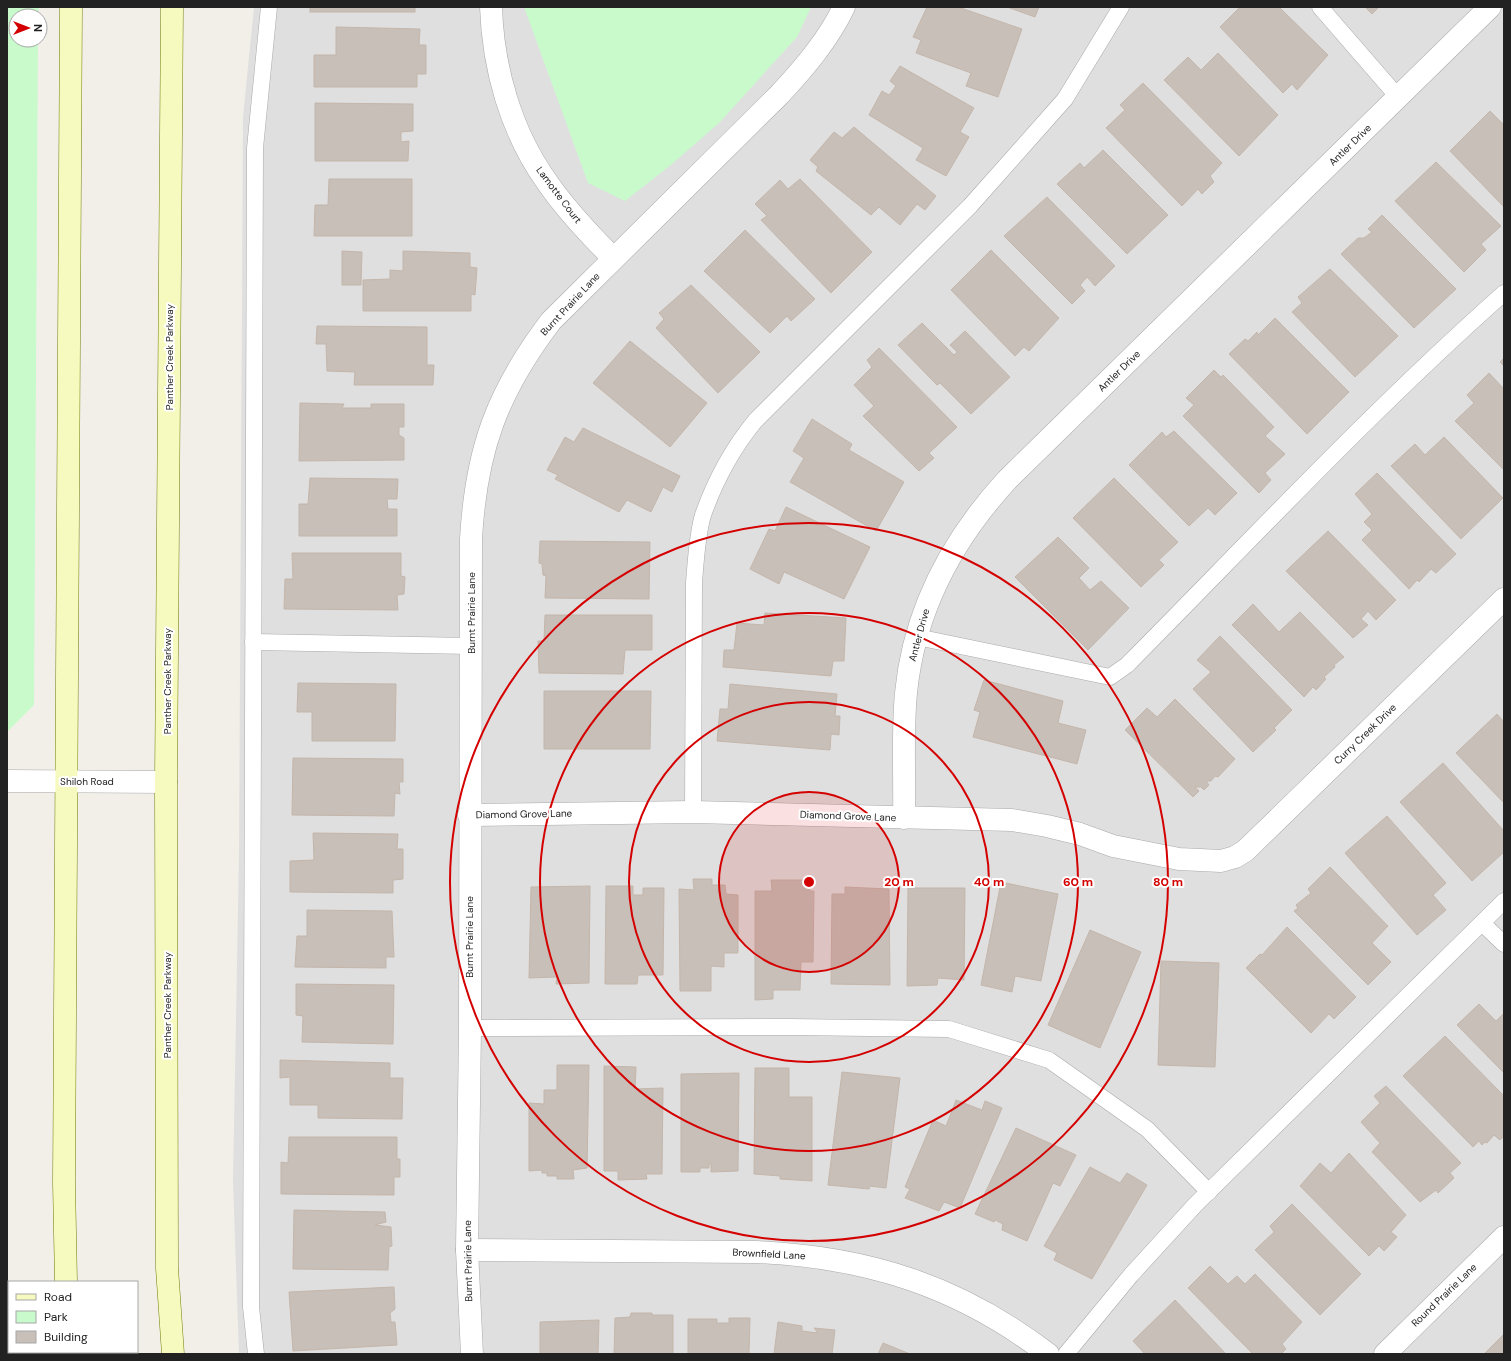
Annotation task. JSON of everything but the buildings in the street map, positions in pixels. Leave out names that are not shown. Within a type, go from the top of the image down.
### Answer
[{"type":"main road","points":[[66,1281],[64,1183],[71,7]]},
{"type":"main road","name":"Panther Creek Parkway","points":[[172,7],[166,782],[167,1268],[173,1354]]},
{"type":"street","name":"Lamotte Court","points":[[491,7],[496,58],[504,90],[515,122],[529,152],[546,181],[566,208],[613,258]]},
{"type":"street","name":"Burnt Prairie Lane","points":[[472,1354],[467,1250],[470,1028],[469,815],[473,505],[478,472],[487,439],[507,389],[530,348],[551,321],[803,69],[823,42],[844,7]]},
{"type":"street","name":"Antler Drive","points":[[904,818],[906,694],[917,637],[937,580],[952,552],[987,503],[1490,7]]},
{"type":"street","name":"Curry Creek Drive","points":[[1221,861],[1235,857],[1244,851],[1504,599]]},
{"type":"street","name":"Shiloh Road","points":[[7,780],[166,782]]},
{"type":"street","name":"Diamond Grove Lane","points":[[469,815],[693,812],[1012,820],[1080,834],[1113,846],[1136,851],[1179,859],[1221,861]]},
{"type":"street","name":"Round Prairie Lane","points":[[1385,1354],[1504,1237]]},
{"type":"street","name":"Brownfield Lane","points":[[467,1250],[756,1252],[798,1254],[838,1260],[878,1268],[918,1281],[956,1297],[992,1315],[1048,1354]]},
{"type":"lane","points":[[256,1354],[251,1307],[256,148],[270,7]]},
{"type":"lane","points":[[693,812],[694,582],[696,558],[703,515],[728,460],[756,421],[970,206],[1065,99],[1121,7]]},
{"type":"lane","points":[[1320,7],[1398,97]]},
{"type":"lane","points":[[917,637],[1110,677],[1127,665],[1356,434],[1473,320],[1504,293]]},
{"type":"lane","points":[[253,642],[471,646]]},
{"type":"lane","points":[[1066,1354],[1131,1275],[1209,1192],[1504,901]]},
{"type":"lane","points":[[1482,923],[1504,944]]},
{"type":"lane","points":[[470,1028],[790,1027],[949,1029],[1049,1060],[1147,1129],[1209,1192]]},
{"type":"shaded area","points":[[254,7],[1504,7],[1504,1354],[239,1354],[233,1181],[239,856],[243,117]]},
{"type":"green space","points":[[7,7],[39,7],[8,8],[8,48],[38,48],[34,705],[7,732]]},
{"type":"green space","points":[[524,7],[811,7],[797,37],[719,123],[672,164],[625,201],[588,183]]}]
